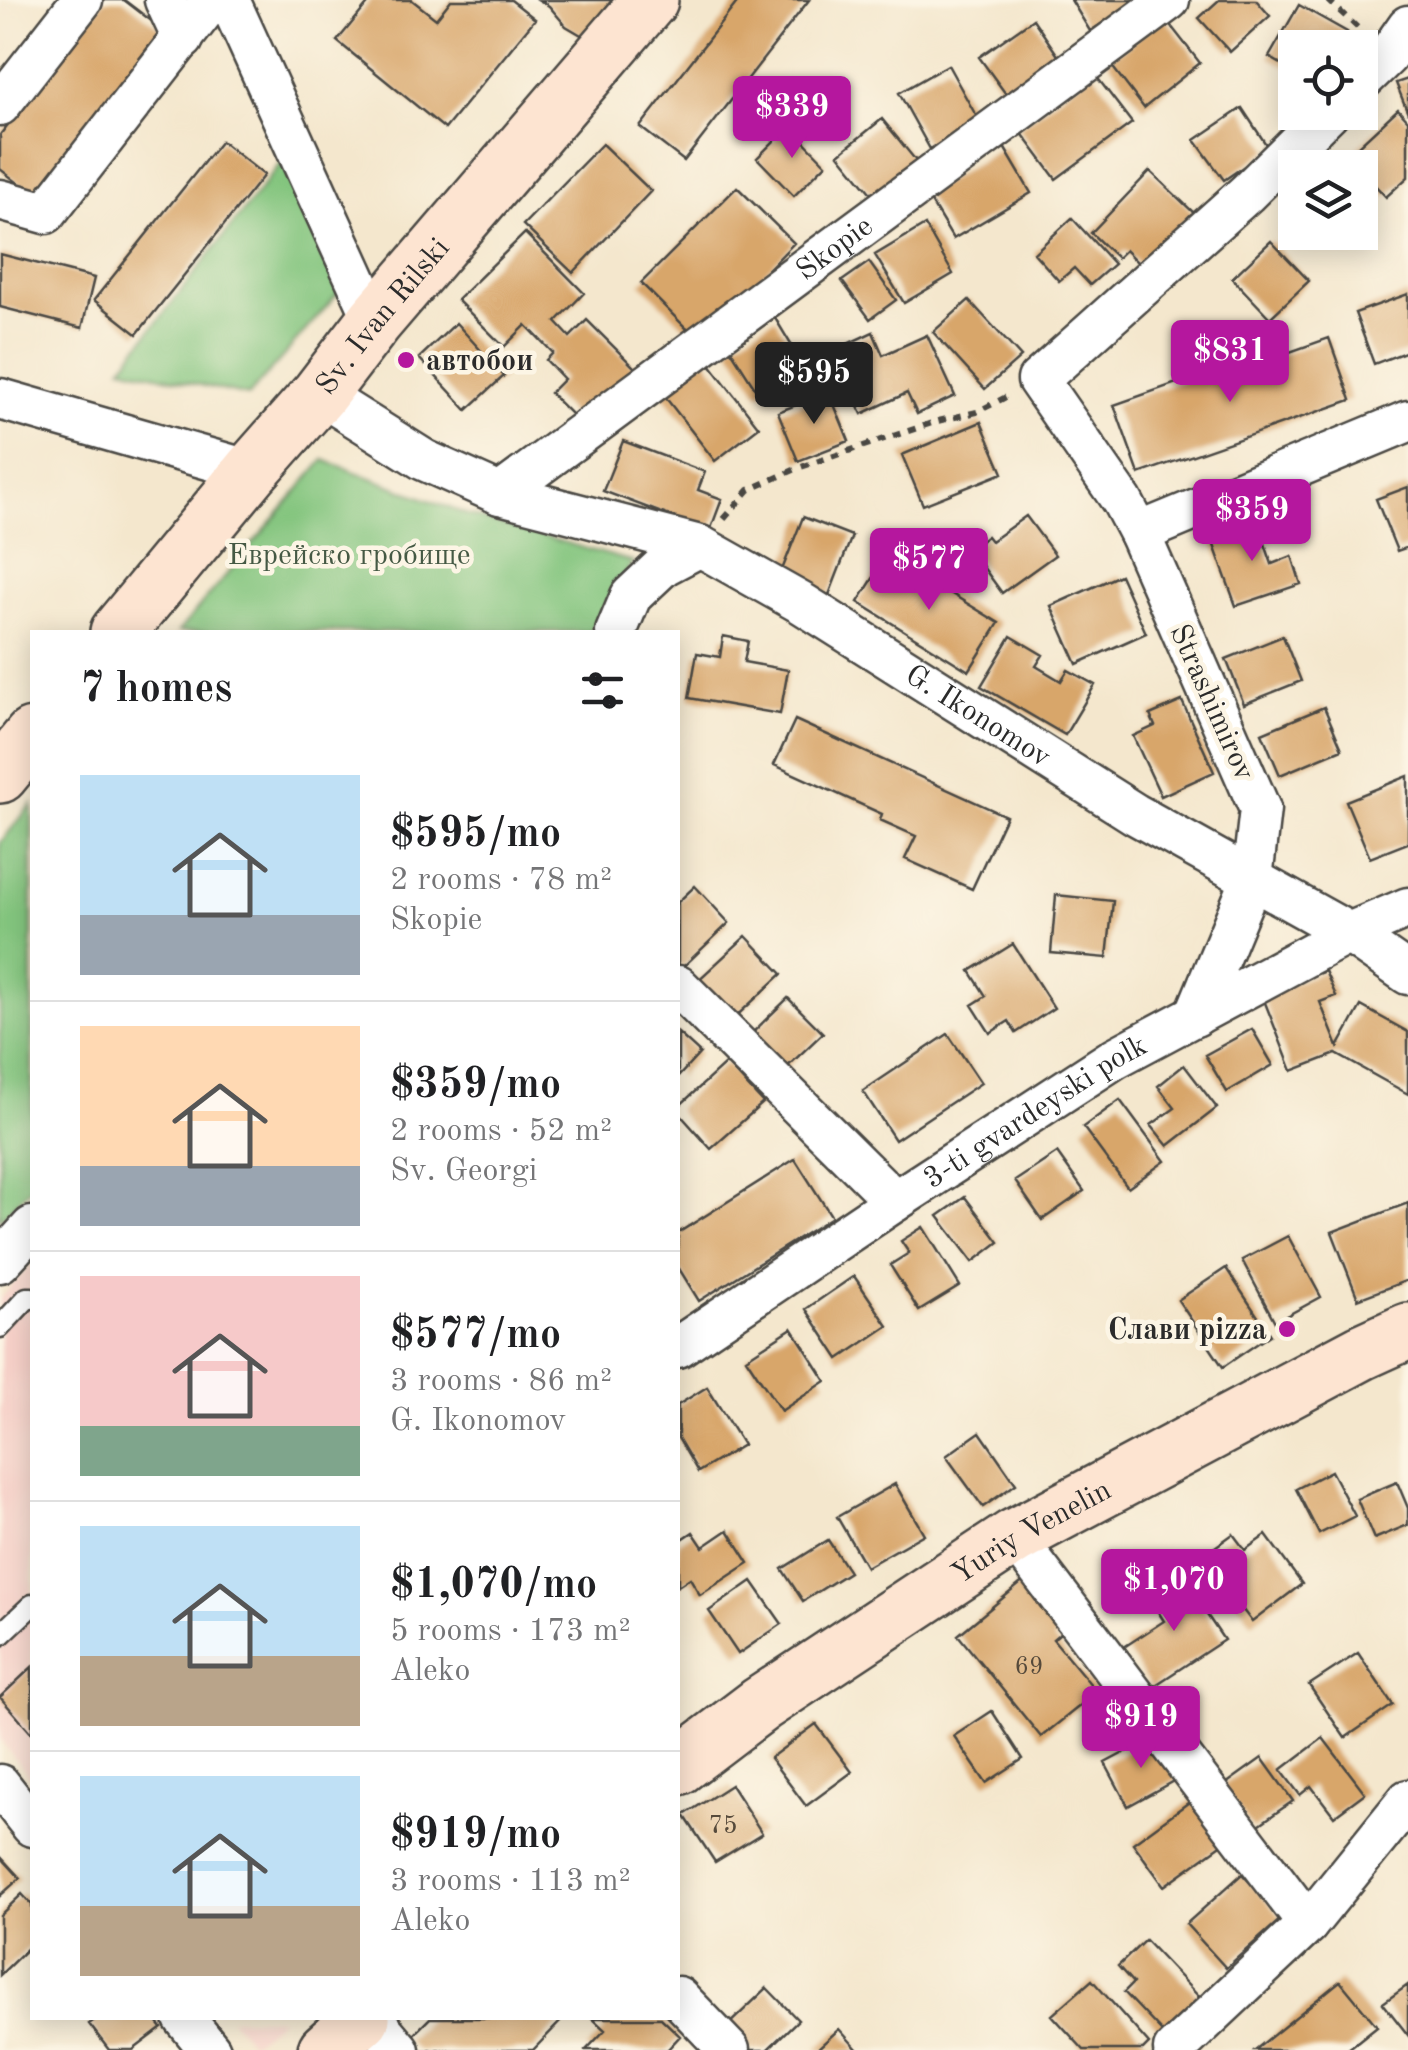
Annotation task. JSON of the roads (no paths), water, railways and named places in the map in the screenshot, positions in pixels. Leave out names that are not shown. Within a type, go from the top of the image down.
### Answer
[{"type":"street","points":[[0,105],[82,0]]},
{"type":"street","points":[[166,0],[183,39]]},
{"type":"street","points":[[0,200],[46,214],[212,0]]},
{"type":"street","points":[[229,0],[374,320]]},
{"type":"street","name":"Sv. Ivan Rilski","points":[[120,630],[319,394],[374,320],[650,0]]},
{"type":"street","name":"Skopie","points":[[500,494],[1169,0]]},
{"type":"street","name":"Strashimirov","points":[[1194,1016],[1252,879],[1260,809],[1139,533],[1122,501],[1038,380],[1248,193],[1311,130]]},
{"type":"street","name":"G. Ikonomov","points":[[319,394],[424,460],[500,494],[700,546],[803,604],[1135,814],[1349,933],[1408,974]]},
{"type":"street","points":[[0,400],[252,470]]},
{"type":"street","points":[[1139,533],[1408,421]]},
{"type":"street","points":[[617,630],[631,596],[664,565],[700,546]]},
{"type":"street","points":[[0,775],[30,738]]},
{"type":"street","name":"3-ti gvardeyski polk","points":[[680,1346],[1115,1058],[1349,933],[1408,908]]},
{"type":"street","points":[[680,988],[895,1200]]},
{"type":"street","points":[[0,1262],[30,1229]]},
{"type":"street","name":"Yuriy Venelin","points":[[680,1765],[761,1704],[1014,1537],[1408,1331]]},
{"type":"street","points":[[1014,1537],[1308,1924]]},
{"type":"street","points":[[0,1785],[30,1823]]},
{"type":"street","points":[[1174,2050],[1308,1924],[1408,1800]]},
{"type":"street","points":[[680,1999],[729,2050]]},
{"type":"street","points":[[186,2020],[210,2050]]},
{"type":"street","points":[[326,2050],[360,2020]]},
{"type":"street","points":[[374,2020],[399,2050]]},
{"type":"lane","points":[[0,1327],[30,1298]]},
{"type":"lane","points":[[0,1634],[30,1607]]},
{"type":"place","name":"автобои","points":[[406,360]]},
{"type":"place","name":"Слави pizza","points":[[1287,1329]]},
{"type":"park label","name":"Еврейско гробище","points":[[349,554]]}]
